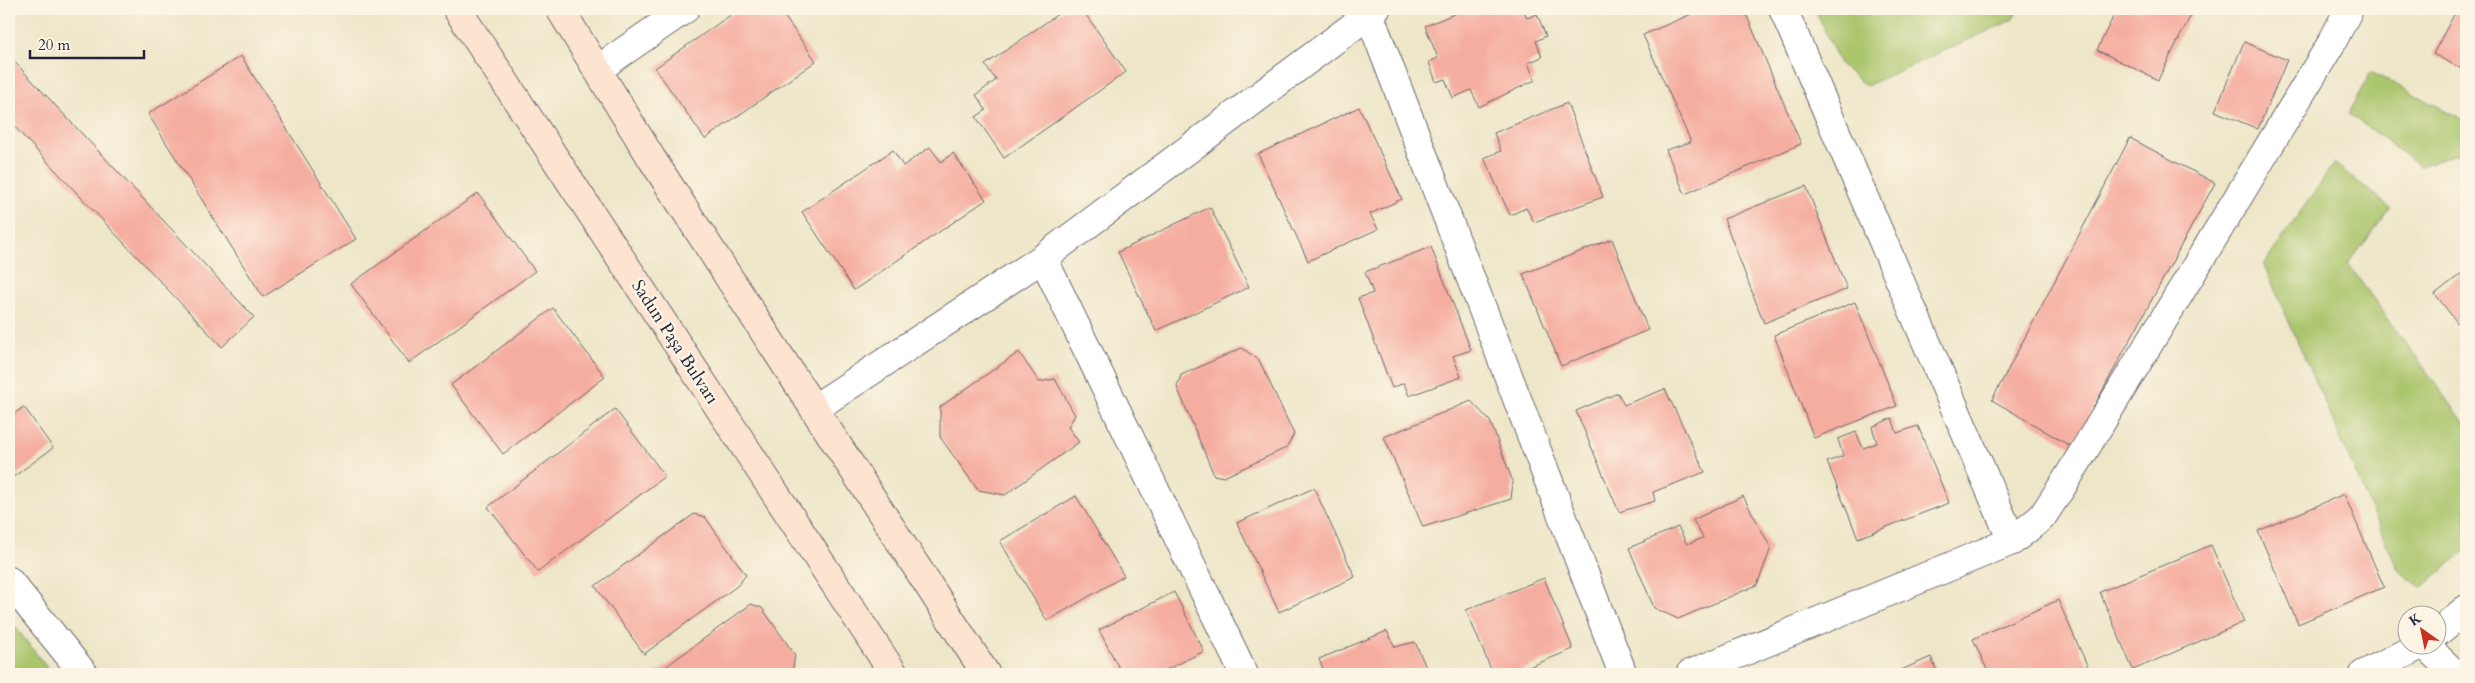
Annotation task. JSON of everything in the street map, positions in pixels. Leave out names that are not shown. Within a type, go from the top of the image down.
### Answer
[{"type":"main road","name":"Sadun Paşa Bulvarı","points":[[457,9],[886,671]]},
{"type":"main road","points":[[560,9],[652,159],[986,674]]},
{"type":"street","points":[[598,69],[685,9]]},
{"type":"street","points":[[1783,9],[2012,541]]},
{"type":"street","points":[[1690,674],[2012,541],[2042,517],[2331,44],[2349,9]]},
{"type":"street","points":[[815,408],[1043,258],[1372,11],[1623,674]]},
{"type":"street","points":[[1043,258],[1244,674]]},
{"type":"street","points":[[9,580],[84,674]]},
{"type":"street","points":[[2448,623],[2466,608]]},
{"type":"street","points":[[2364,674],[2399,656]]},
{"type":"street","points":[[2436,656],[2455,674]]},
{"type":"green space","points":[[1815,9],[2019,9],[2012,20],[1866,86],[1840,64]]},
{"type":"green space","points":[[2371,72],[2466,121],[2466,156],[2460,153],[2420,166],[2348,113]]},
{"type":"green space","points":[[2334,163],[2391,208],[2348,264],[2466,425],[2466,550],[2422,588],[2398,570],[2264,265]]},
{"type":"green space","points":[[9,619],[52,674],[9,674]]},
{"type":"building","points":[[739,9],[779,9],[816,61],[705,139],[655,68]]},
{"type":"building","points":[[1065,9],[1082,9],[1126,72],[1004,158],[976,117],[986,110],[976,95],[996,80],[985,65]]},
{"type":"building","points":[[1466,9],[1523,9],[1527,18],[1537,14],[1546,36],[1536,41],[1542,57],[1528,63],[1535,80],[1479,107],[1471,90],[1453,98],[1445,79],[1436,82],[1429,62],[1438,58],[1425,26]]},
{"type":"building","points":[[1703,9],[1744,9],[1801,144],[1685,194],[1666,150],[1691,142],[1643,35]]},
{"type":"building","points":[[2117,9],[2194,9],[2158,80],[2097,50]]},
{"type":"building","points":[[2457,9],[2466,9],[2466,71],[2433,54]]},
{"type":"building","points":[[2244,42],[2287,60],[2258,129],[2215,111]]},
{"type":"building","points":[[9,56],[254,317],[222,347],[9,121]]},
{"type":"building","points":[[241,56],[356,239],[263,297],[148,114]]},
{"type":"building","points":[[1567,103],[1603,197],[1534,222],[1526,208],[1510,215],[1484,158],[1501,151],[1494,133]]},
{"type":"building","points":[[1359,107],[1402,199],[1370,214],[1378,229],[1308,261],[1258,154]]},
{"type":"building","points":[[2130,138],[2215,183],[2072,447],[1992,400]]},
{"type":"building","points":[[930,147],[941,162],[953,153],[986,200],[854,290],[802,212],[893,150],[903,166]]},
{"type":"building","points":[[1806,186],[1847,289],[1764,323],[1724,219]]},
{"type":"building","points":[[478,193],[535,271],[409,363],[351,284]]},
{"type":"building","points":[[1210,207],[1249,287],[1156,331],[1118,252]]},
{"type":"building","points":[[1612,239],[1648,330],[1561,366],[1523,274]]},
{"type":"building","points":[[1431,247],[1471,350],[1453,356],[1461,377],[1409,396],[1404,383],[1392,388],[1358,298],[1373,293],[1365,272]]},
{"type":"building","points":[[2466,270],[2466,334],[2435,294]]},
{"type":"building","points":[[1855,302],[1897,406],[1814,438],[1774,335]]},
{"type":"building","points":[[553,308],[605,377],[503,454],[451,385]]},
{"type":"building","points":[[1242,348],[1259,360],[1294,434],[1286,448],[1224,477],[1214,475],[1177,387],[1181,375]]},
{"type":"building","points":[[1019,352],[1039,382],[1055,379],[1075,415],[1068,427],[1079,442],[1005,495],[978,490],[940,437],[940,407]]},
{"type":"building","points":[[1665,389],[1705,472],[1653,492],[1655,501],[1619,512],[1576,411],[1618,393],[1624,405]]},
{"type":"building","points":[[1471,401],[1490,421],[1513,482],[1511,499],[1423,527],[1384,437]]},
{"type":"building","points":[[24,407],[53,448],[9,480],[9,417]]},
{"type":"building","points":[[615,409],[665,476],[538,572],[488,507]]},
{"type":"building","points":[[1892,418],[1897,433],[1918,426],[1949,503],[1858,538],[1827,462],[1843,456],[1838,439],[1856,432],[1863,448],[1877,443],[1872,427]]},
{"type":"building","points":[[1314,488],[1355,577],[1279,612],[1237,523]]},
{"type":"building","points":[[2344,494],[2384,587],[2298,624],[2258,531]]},
{"type":"building","points":[[1076,496],[1124,576],[1047,621],[1000,541]]},
{"type":"building","points":[[1743,496],[1771,548],[1757,585],[1678,619],[1654,608],[1629,548],[1678,527],[1687,544],[1703,538],[1693,520]]},
{"type":"building","points":[[694,514],[705,517],[746,575],[737,586],[644,654],[595,586]]},
{"type":"building","points":[[2211,545],[2244,622],[2133,670],[2100,592]]},
{"type":"building","points":[[1544,578],[1573,649],[1512,674],[1493,674],[1466,610]]},
{"type":"building","points":[[1174,592],[1204,651],[1158,674],[1122,674],[1099,630]]},
{"type":"building","points":[[2058,600],[2091,674],[1989,674],[1973,639]]},
{"type":"building","points":[[751,604],[762,608],[795,655],[792,674],[656,674]]},
{"type":"building","points":[[1387,631],[1395,647],[1415,642],[1429,674],[1325,674],[1319,659]]},
{"type":"building","points":[[1931,657],[1938,674],[1892,674]]}]
